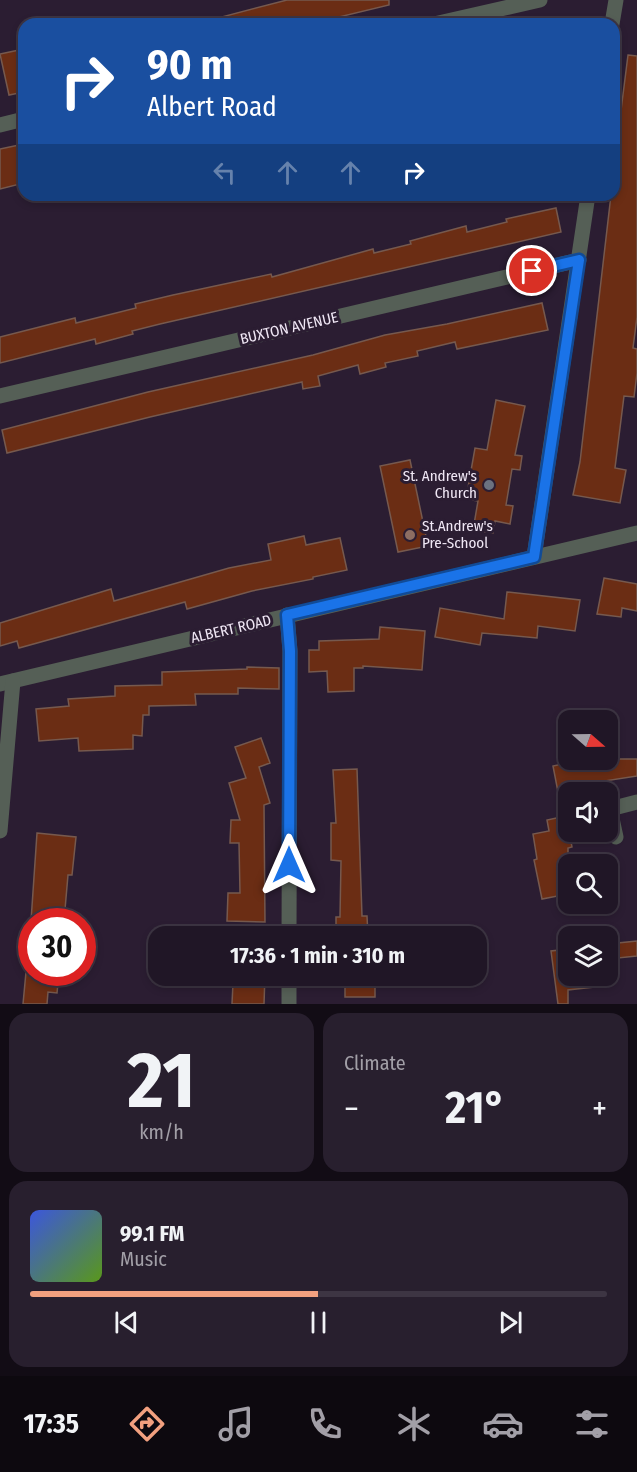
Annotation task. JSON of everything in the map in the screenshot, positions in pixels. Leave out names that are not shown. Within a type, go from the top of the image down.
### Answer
[{"type":"street","points":[[460,18],[540,0]]},
{"type":"street","points":[[613,18],[616,0]]},
{"type":"street","points":[[0,125],[18,120]]},
{"type":"street","points":[[534,557],[587,201]]},
{"type":"street","name":"BUXTON AVENUE","points":[[0,396],[579,260]]},
{"type":"street","name":"ALBERT ROAD","points":[[6,682],[637,533]]},
{"type":"street","points":[[287,615],[290,651],[289,926]]},
{"type":"street","points":[[0,831],[6,682]]},
{"type":"street","points":[[618,807],[637,802]]},
{"type":"street","points":[[289,986],[289,1004]]},
{"type":"building","points":[[287,0],[389,0],[389,5],[335,18],[218,18]]},
{"type":"building","points":[[18,50],[18,93],[9,95],[0,54]]},
{"type":"building","points":[[628,55],[637,56],[637,317],[633,348],[637,349],[637,373],[634,397],[624,396],[615,468],[626,470],[620,503],[573,495],[580,462],[610,201],[620,201],[620,118]]},
{"type":"building","points":[[18,145],[18,184],[0,189],[0,149]]},
{"type":"building","points":[[556,208],[561,232],[160,324],[96,344],[95,339],[0,363],[0,337],[75,318],[76,323],[136,308],[135,304],[271,274],[272,277],[373,249],[374,253],[411,244],[410,241],[466,226],[467,232],[507,222],[506,219]]},
{"type":"building","points":[[542,303],[548,330],[457,349],[455,342],[417,351],[418,356],[385,363],[386,367],[360,374],[358,365],[318,376],[320,386],[303,389],[302,382],[7,453],[2,430],[148,392],[313,355],[385,335]]},
{"type":"building","name":"St. Andrew's Church","points":[[496,400],[525,406],[515,455],[522,456],[520,470],[512,469],[506,505],[513,506],[510,524],[495,521],[493,533],[473,530],[478,501],[466,499],[475,448],[487,450]]},
{"type":"building","points":[[410,460],[428,546],[398,552],[380,466]]},
{"type":"building","points":[[304,536],[306,545],[340,538],[347,570],[252,591],[187,609],[185,602],[19,648],[17,641],[0,646],[0,623],[111,589],[114,601],[229,568],[271,560],[268,544]]},
{"type":"building","points":[[604,578],[637,584],[637,611],[622,608],[621,617],[597,614]]},
{"type":"building","points":[[507,592],[580,600],[575,631],[538,626],[537,638],[482,633],[480,645],[435,637],[440,608],[504,619]]},
{"type":"building","points":[[380,627],[425,631],[422,670],[363,666],[363,668],[354,668],[354,691],[328,692],[327,671],[309,672],[309,650],[319,650],[319,641],[379,639]]},
{"type":"building","points":[[247,667],[279,668],[279,689],[238,688],[238,694],[195,694],[196,705],[149,706],[149,715],[143,715],[142,736],[133,735],[133,749],[79,751],[78,738],[39,741],[36,709],[69,706],[68,699],[115,696],[115,686],[162,685],[162,672],[247,669]]},
{"type":"building","points":[[261,738],[270,763],[259,767],[270,803],[264,805],[265,922],[227,921],[228,893],[240,893],[239,843],[230,843],[231,820],[240,820],[229,783],[246,778],[235,747]]},
{"type":"building","points":[[618,759],[637,759],[637,776],[604,782],[558,782],[558,792],[553,766],[558,765],[558,770],[618,770]]},
{"type":"building","points":[[357,769],[362,916],[367,916],[368,926],[336,926],[336,917],[340,917],[341,861],[331,860],[331,823],[336,823],[333,770]]},
{"type":"building","points":[[558,818],[558,842],[571,842],[572,847],[568,848],[568,854],[558,854],[558,896],[542,899],[534,860],[537,859],[533,834],[549,831],[547,820]]},
{"type":"building","points":[[37,833],[76,837],[72,875],[68,875],[65,908],[32,908]]},
{"type":"building","points":[[637,941],[637,956],[618,958],[618,943]]},
{"type":"building","points":[[558,950],[558,986],[603,986],[568,990],[568,1004],[558,1004],[551,951]]},
{"type":"building","points":[[25,986],[58,986],[57,993],[48,992],[47,1004],[23,1004]]},
{"type":"building","points":[[233,986],[265,986],[264,1004],[232,1004]]},
{"type":"building","points":[[345,986],[375,986],[375,997],[345,997]]},
{"type":"place","name":"St. Andrew's Church","points":[[489,485]]},
{"type":"place","name":"St.Andrew's Pre-School","points":[[410,535]]},
{"type":"route","points":[[289,865],[290,651],[287,615],[534,557],[579,260],[532,271]]}]
